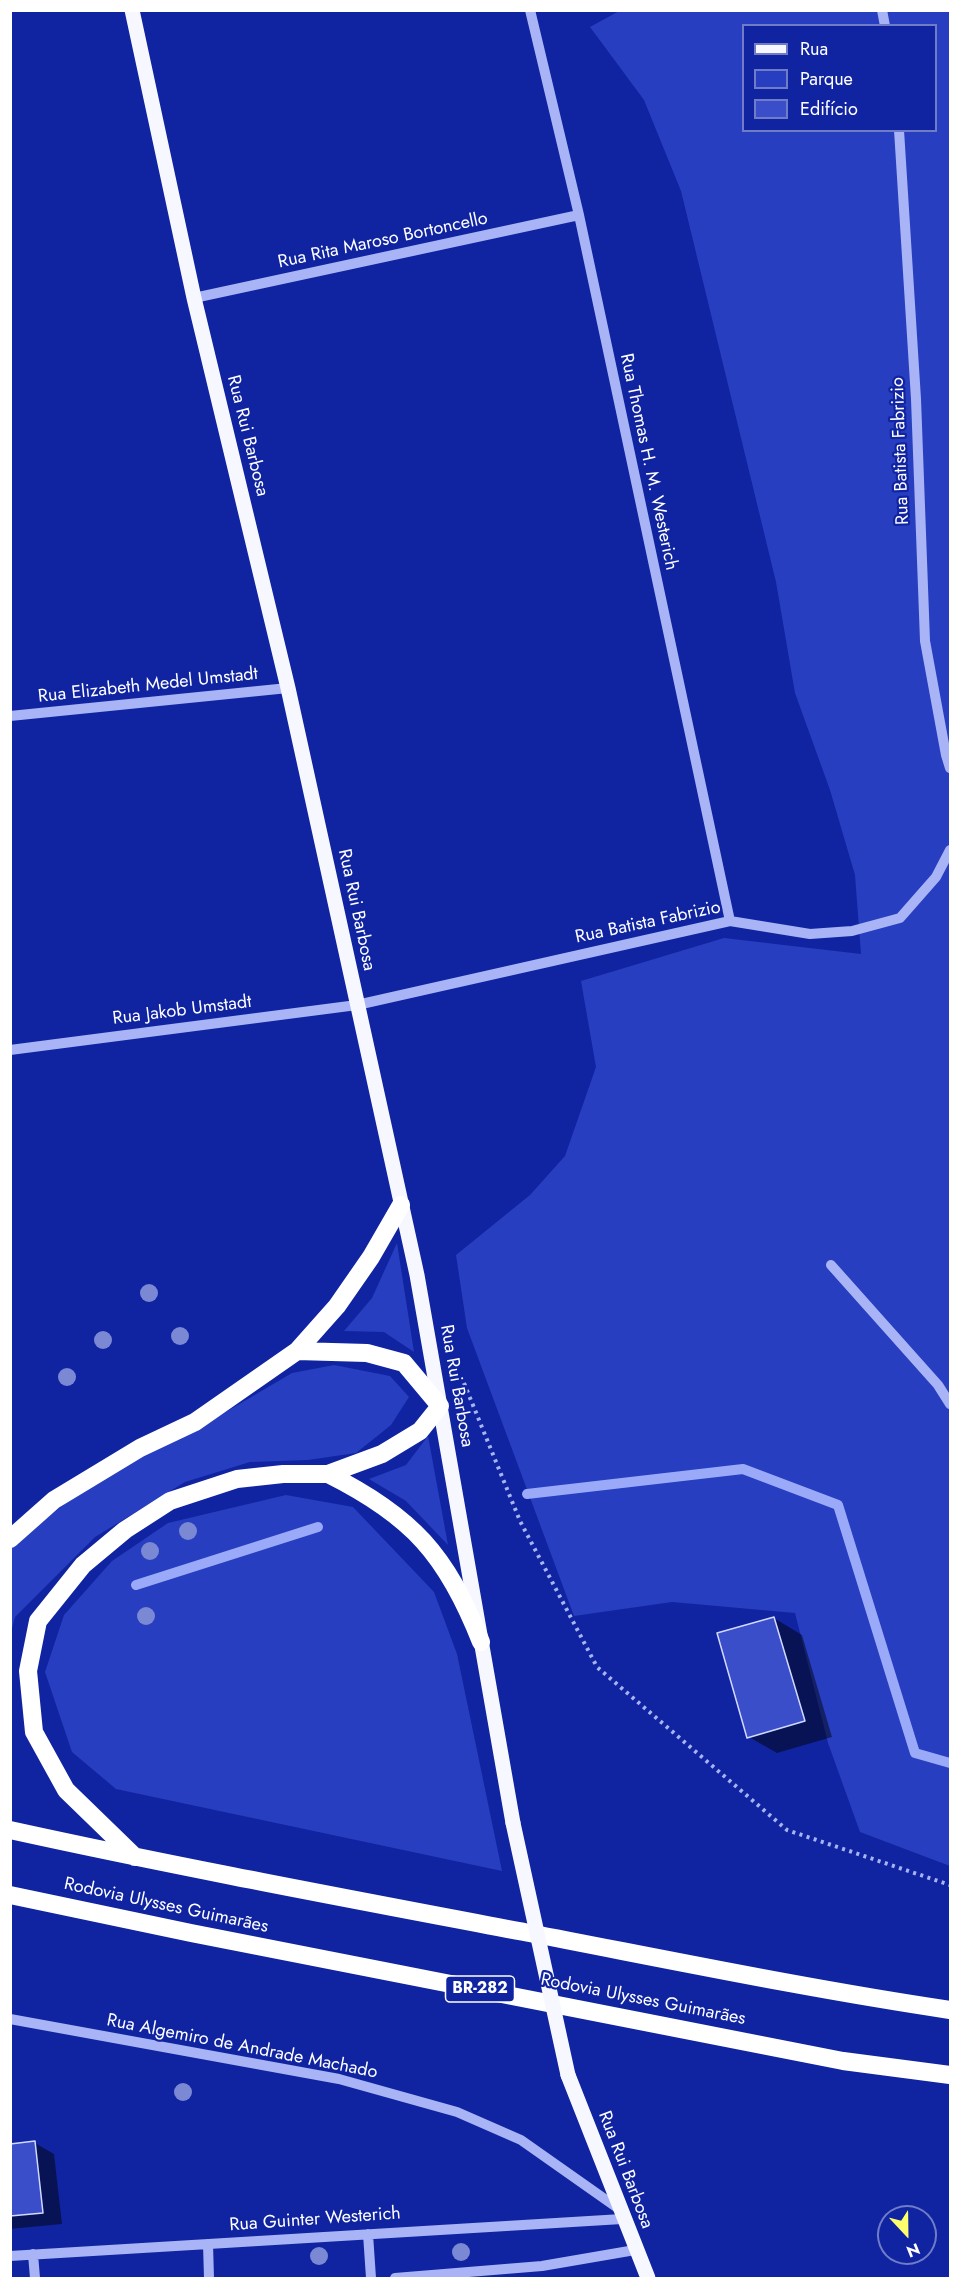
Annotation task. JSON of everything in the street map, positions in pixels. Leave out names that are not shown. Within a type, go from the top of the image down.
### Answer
[{"type":"highway","points":[[10,1539],[54,1500],[72,1488],[140,1448],[195,1422],[297,1351],[344,1296],[371,1257],[401,1205]]},
{"type":"highway","points":[[135,1857],[66,1790],[34,1732],[28,1671],[38,1622],[83,1565],[125,1530],[170,1501],[237,1479],[283,1474],[328,1474],[382,1454],[420,1431],[440,1406],[404,1363],[367,1353],[297,1351]]},
{"type":"highway","points":[[328,1474],[370,1495],[408,1524],[440,1558],[464,1599],[481,1642]]},
{"type":"highway","points":[[10,1830],[135,1857],[812,1988],[951,2010]]},
{"type":"highway","name":"Rodovia Ulysses Guimarães","points":[[10,1895],[191,1933],[843,2061],[951,2075]]},
{"type":"main road","name":"Rua Rui Barbosa","points":[[132,10],[194,298],[288,688],[417,1275],[513,1823],[568,2075],[620,2214],[648,2278]]},
{"type":"street","name":"Rua Thomas H. M. Westerich","points":[[530,10],[579,215],[730,921]]},
{"type":"street","name":"Rua Batista Fabrizio","points":[[899,132],[916,399],[925,641],[946,755],[951,768]]},
{"type":"street","name":"Rua Rita Maroso Bortoncello","points":[[194,298],[579,215]]},
{"type":"street","name":"Rua Elizabeth Medel Umstadt","points":[[10,716],[288,688]]},
{"type":"street","name":"Rua Batista Fabrizio","points":[[357,1005],[730,921],[810,934],[852,931],[900,918],[936,877],[951,850]]},
{"type":"street","name":"Rua Jakob Umstadt","points":[[10,1050],[357,1005]]},
{"type":"street","points":[[831,1265],[938,1385],[951,1404]]},
{"type":"street","name":"Rua Algemiro de Andrade Machado","points":[[10,2019],[339,2079],[457,2112],[521,2139],[620,2214]]},
{"type":"street","name":"Rua Guinter Westerich","points":[[10,2256],[368,2234],[620,2214]]},
{"type":"street","points":[[368,2234],[371,2278]]},
{"type":"street","points":[[208,2244],[209,2278]]},
{"type":"street","points":[[395,2278],[542,2266],[635,2250]]},
{"type":"street","points":[[33,2254],[35,2278]]},
{"type":"path","points":[[464,1382],[520,1521],[597,1667],[787,1830],[951,1885]]},
{"type":"green space","points":[[621,10],[950,11],[950,1866],[860,1832],[828,1743],[795,1613],[672,1602],[574,1616],[467,1328],[456,1255],[530,1195],[565,1156],[596,1067],[581,981],[724,938],[861,954],[855,875],[830,790],[795,693],[776,582],[681,191],[644,100],[590,27]]},
{"type":"green space","points":[[397,1243],[414,1352],[384,1332],[344,1331],[372,1298]]},
{"type":"green space","points":[[334,1365],[390,1376],[409,1397],[391,1425],[356,1453],[308,1460],[250,1462],[185,1482],[95,1537],[15,1617],[11,1632],[11,1549],[14,1544],[100,1476],[207,1423],[292,1373]]},
{"type":"green space","points":[[428,1436],[448,1545],[406,1501],[369,1479],[406,1465]]},
{"type":"green space","points":[[286,1495],[353,1507],[434,1592],[457,1654],[502,1871],[116,1789],[72,1752],[45,1672],[64,1615],[112,1561],[168,1523]]},
{"type":"building","points":[[774,1617],[805,1721],[747,1738],[717,1633]]},
{"type":"building","points":[[35,2141],[43,2213],[10,2216],[10,2144]]},
{"type":"waterway","points":[[527,1494],[743,1469],[838,1505],[915,1753],[950,1763]]},
{"type":"waterway","points":[[136,1585],[318,1527]]}]
